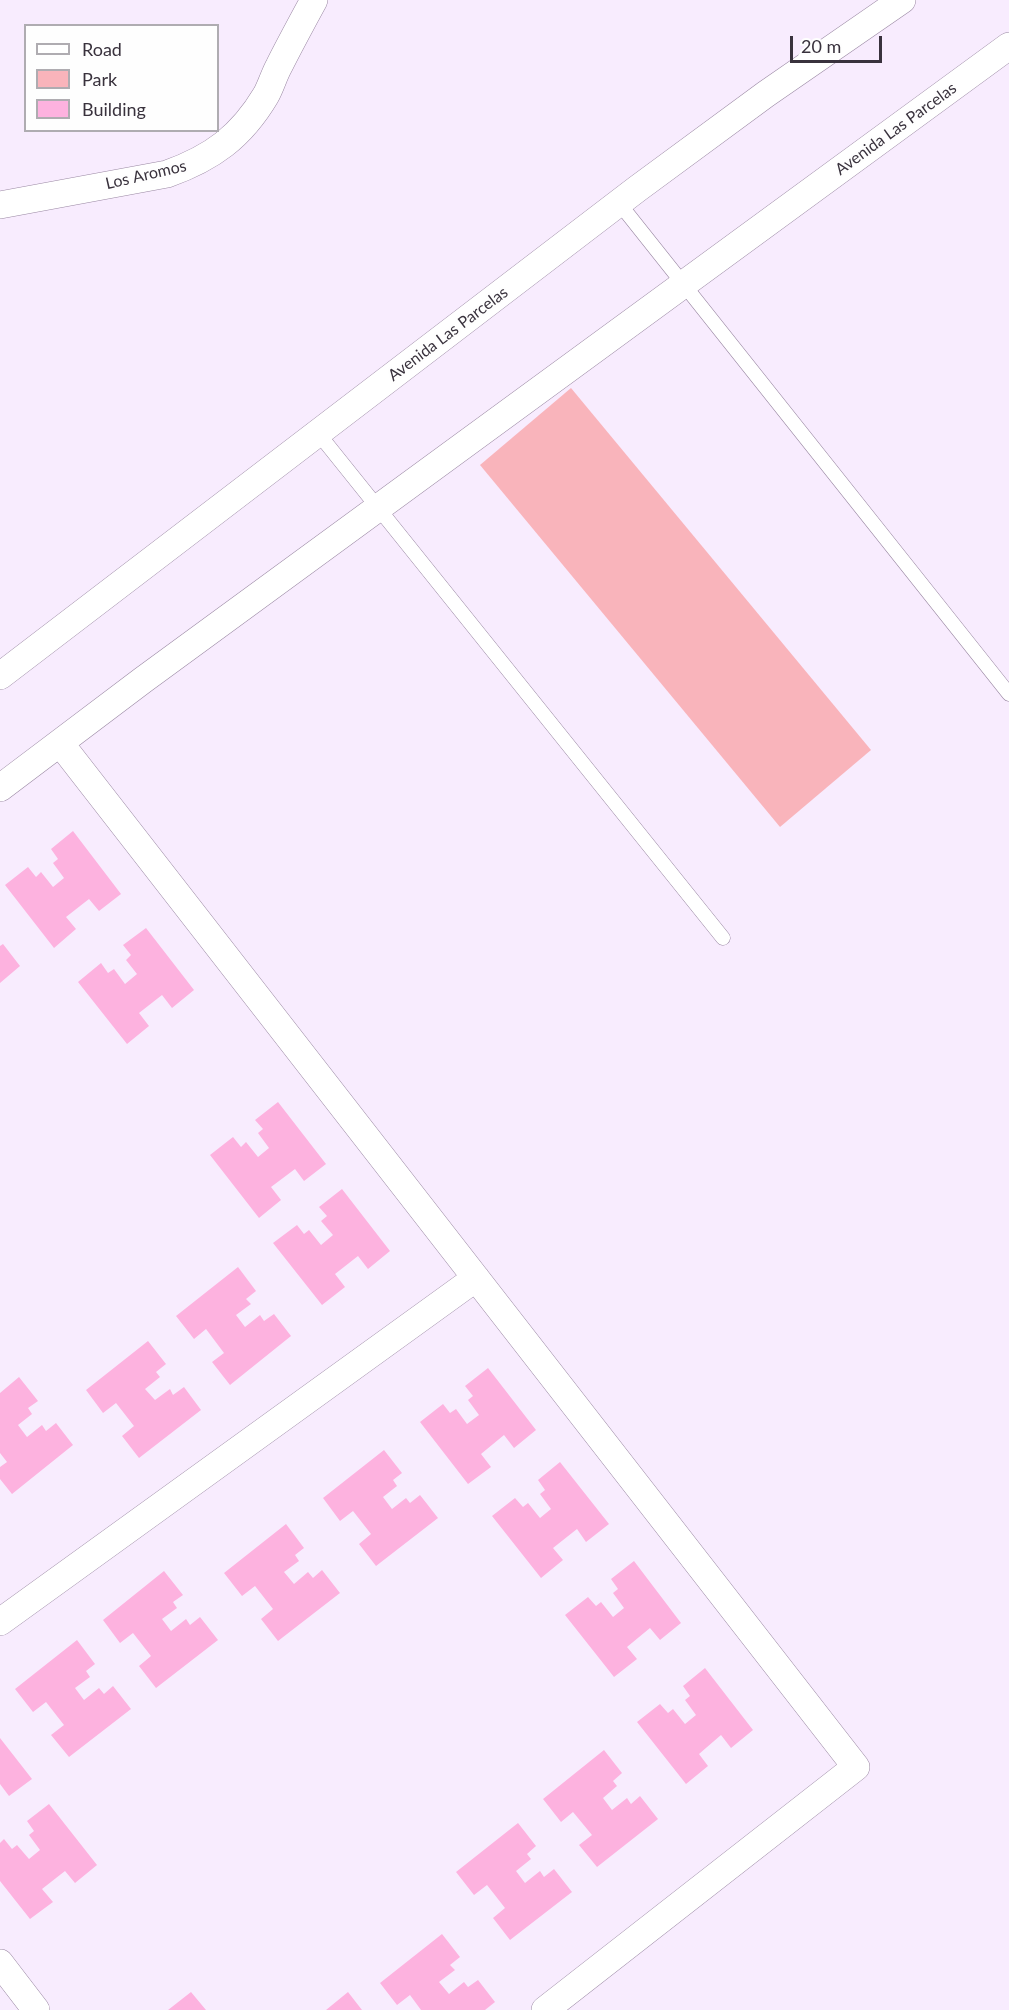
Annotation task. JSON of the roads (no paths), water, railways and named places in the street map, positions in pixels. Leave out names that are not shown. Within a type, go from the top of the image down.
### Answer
[{"type":"street","name":"Los Aromos","points":[[0,205],[167,174],[192,165],[215,152],[236,136],[253,116],[314,0]]},
{"type":"street","name":"Avenida Las Parcelas","points":[[0,676],[619,203],[766,94],[902,0]]},
{"type":"street","name":"Avenida Las Parcelas","points":[[0,788],[143,680],[1009,46]]},
{"type":"street","points":[[60,743],[855,1767],[545,2010]]},
{"type":"street","points":[[0,1622],[476,1278]]},
{"type":"street","points":[[0,1963],[36,2010]]},
{"type":"lane","points":[[619,203],[1009,694]]},
{"type":"lane","points":[[318,433],[723,938]]}]
